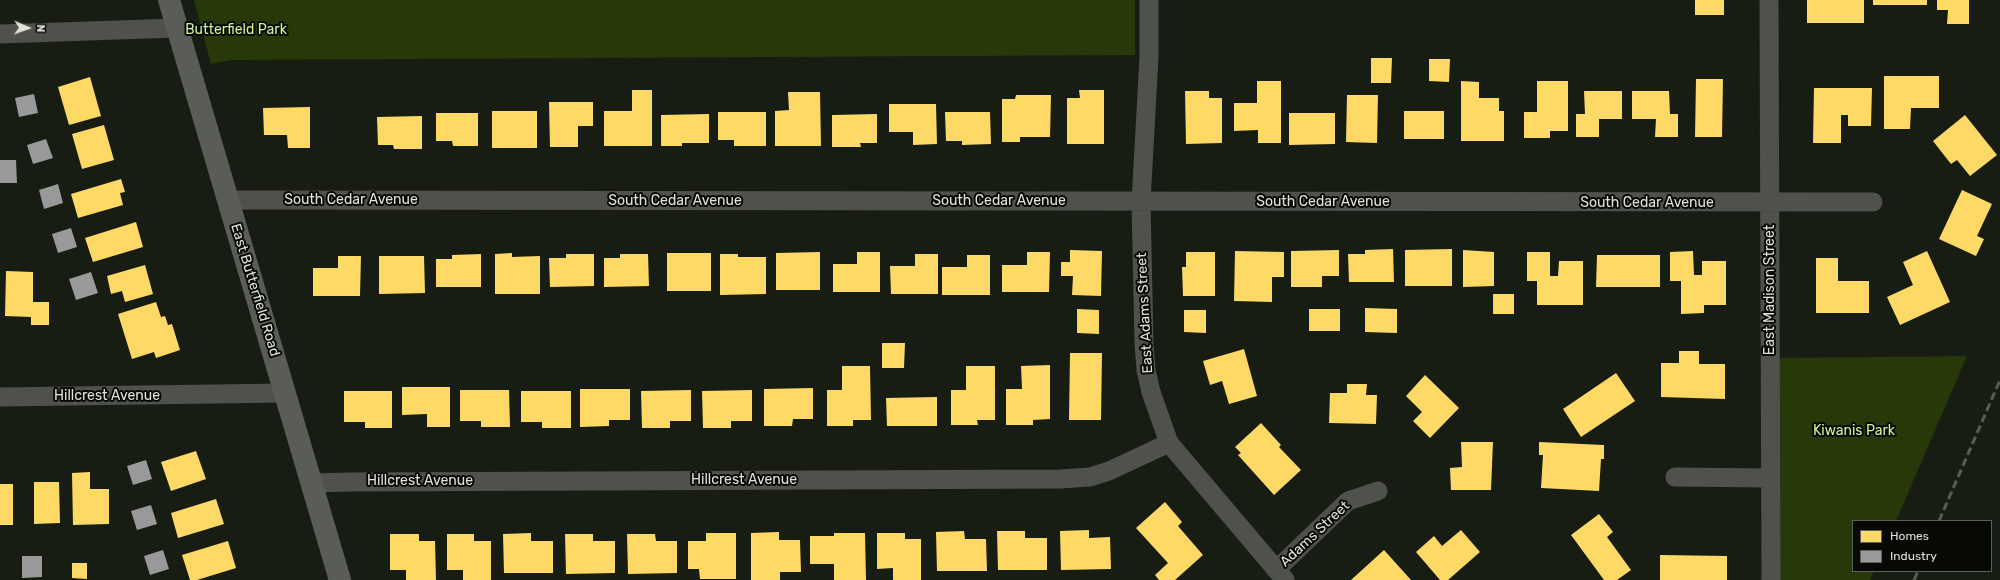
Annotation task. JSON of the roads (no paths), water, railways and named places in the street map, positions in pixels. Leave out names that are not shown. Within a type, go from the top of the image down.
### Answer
[{"type":"main road","name":"East Butterfield Road","points":[[169,0],[340,580]]},
{"type":"street","name":"East Adams Street","points":[[1149,0],[1149,57],[1141,202],[1146,370],[1156,411],[1169,443],[1280,575]]},
{"type":"street","name":"East Madison Street","points":[[1769,0],[1771,580]]},
{"type":"street","points":[[0,34],[177,28]]},
{"type":"street","name":"South Cedar Avenue","points":[[228,200],[1872,202]]},
{"type":"street","name":"Hillcrest Avenue","points":[[0,397],[285,393]]},
{"type":"street","name":"Hillcrest Avenue","points":[[312,483],[1060,479],[1090,477],[1109,471],[1169,443]]},
{"type":"street","points":[[1675,477],[1770,478]]},
{"type":"street","name":"Adams Street","points":[[1280,575],[1348,501],[1378,492]]},
{"type":"railway","points":[[1939,520],[2000,380]]},
{"type":"railway","points":[[1914,580],[1918,572]]},
{"type":"park label","name":"Butterfield Park","points":[[236,30]]},
{"type":"park label","name":"Kiwanis Park","points":[[1854,431]]}]
